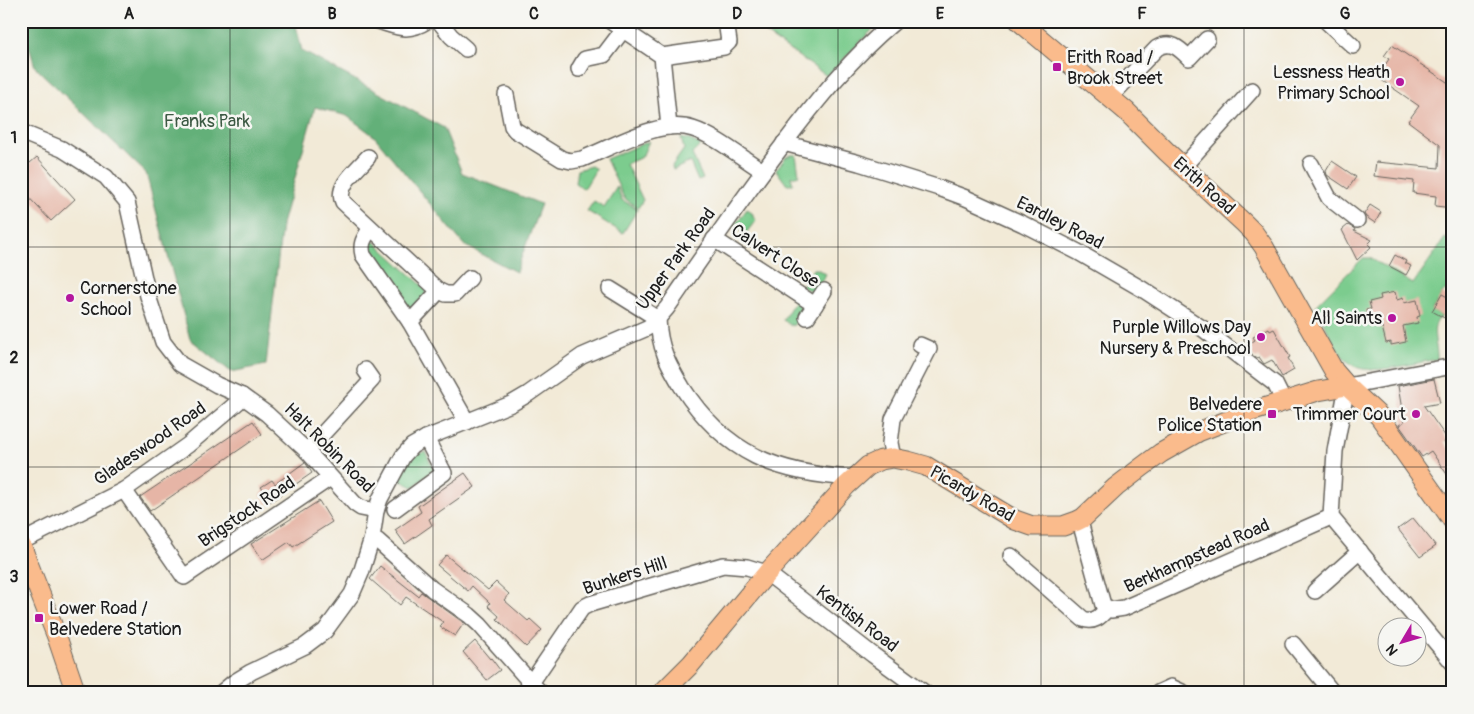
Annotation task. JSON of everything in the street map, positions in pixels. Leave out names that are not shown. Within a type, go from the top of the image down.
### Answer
[{"type":"main road","name":"Erith Road","points":[[1019,21],[1110,97],[1254,233],[1264,247],[1334,371],[1378,416],[1453,521]]},
{"type":"main road","name":"Picardy Road","points":[[662,693],[691,664],[767,573],[854,478],[868,466],[881,460],[893,458],[908,460],[926,466],[1015,520],[1032,526],[1062,526],[1077,521],[1135,472],[1161,453],[1198,432],[1222,422],[1324,389],[1347,386]]},
{"type":"main road","points":[[21,544],[57,637],[76,693]]},
{"type":"street","points":[[378,21],[407,29],[418,27],[427,21]]},
{"type":"street","points":[[439,21],[451,36],[466,49]]},
{"type":"street","points":[[579,69],[585,59],[604,55],[616,25],[662,56],[724,47],[729,42],[726,21]]},
{"type":"street","name":"Upper Park Road","points":[[220,693],[251,672],[305,646],[325,631],[352,594],[372,538],[376,511],[385,488],[403,456],[412,446],[426,438],[511,404],[582,356],[647,328],[658,319],[803,118],[842,71],[895,21]]},
{"type":"street","points":[[1326,21],[1353,46]]},
{"type":"street","points":[[1110,97],[1162,45],[1174,45],[1189,58],[1207,39]]},
{"type":"street","points":[[662,56],[669,128]]},
{"type":"street","points":[[1183,167],[1252,90]]},
{"type":"street","points":[[506,95],[512,126],[515,130],[562,160],[577,161],[651,130],[690,128],[705,134],[763,171]]},
{"type":"street","name":"Halt Robin Road","points":[[21,132],[62,149],[106,177],[127,202],[148,296],[163,342],[180,364],[242,396],[267,414],[307,451],[355,504],[361,508],[376,511]]},
{"type":"street","name":"Eardley Road","points":[[784,143],[859,163],[940,188],[1023,224],[1078,252],[1142,289],[1202,328],[1275,384],[1284,402]]},
{"type":"street","points":[[368,157],[342,186],[340,197],[342,202],[438,291],[446,294],[455,294],[470,278]]},
{"type":"street","points":[[1311,164],[1329,198],[1357,220]]},
{"type":"street","points":[[370,229],[361,247],[363,254],[410,322],[468,422]]},
{"type":"street","name":"Calvert Close","points":[[714,240],[811,311],[824,291]]},
{"type":"street","points":[[610,289],[658,319],[659,337],[665,357],[694,405],[715,429],[738,447],[757,457],[794,471],[854,478]]},
{"type":"street","points":[[410,322],[438,291]]},
{"type":"street","points":[[633,334],[647,340],[665,357]]},
{"type":"street","points":[[893,458],[890,443],[893,419],[930,349]]},
{"type":"street","points":[[1446,367],[1347,386],[1336,451],[1331,517],[1453,663]]},
{"type":"street","points":[[307,451],[372,380],[366,370]]},
{"type":"street","name":"Gladeswood Road","points":[[21,544],[124,490],[188,444],[238,402],[242,396]]},
{"type":"street","points":[[395,509],[444,473],[426,438]]},
{"type":"street","name":"Brigstock Road","points":[[124,490],[184,577],[330,478]]},
{"type":"street","name":"Berkhampstead Road","points":[[1077,521],[1082,528],[1101,600],[1107,609],[1111,610],[1124,608],[1331,517]]},
{"type":"street","points":[[372,538],[378,541],[432,589],[469,614],[536,688]]},
{"type":"street","points":[[1315,590],[1360,551]]},
{"type":"street","points":[[1011,556],[1083,619],[1089,621],[1096,619],[1107,609]]},
{"type":"street","name":"Bunkers Hill","points":[[536,688],[582,608],[590,604],[723,565],[747,567],[767,573]]},
{"type":"street","name":"Kentish Road","points":[[767,573],[872,655],[925,693]]},
{"type":"street","points":[[1292,644],[1333,693]]},
{"type":"street","points":[[1158,693],[1172,687],[1183,692]]},
{"type":"green space","name":"Franks Park","points":[[22,21],[295,21],[302,51],[444,128],[462,173],[541,204],[516,272],[464,245],[374,136],[347,116],[315,107],[282,224],[266,365],[231,372],[190,339],[146,173],[35,67]]},
{"type":"green space","points":[[747,21],[881,21],[827,76]]},
{"type":"green space","points":[[681,138],[701,145],[692,154],[703,179],[698,181],[690,162],[673,170],[672,166],[684,149]]},
{"type":"green space","points":[[649,141],[642,157],[626,164],[643,200],[638,208],[624,198],[606,159]]},
{"type":"green space","points":[[796,155],[799,175],[791,177],[793,184],[787,185],[776,170],[786,157]]},
{"type":"green space","points":[[591,166],[596,169],[584,189],[575,183],[577,170]]},
{"type":"green space","points":[[617,187],[622,200],[638,209],[623,233],[587,211],[594,201],[604,207]]},
{"type":"green space","points":[[747,209],[756,220],[746,233],[735,225]]},
{"type":"green space","points":[[1445,238],[1453,242],[1453,294],[1445,290],[1432,310],[1442,317],[1435,325],[1437,359],[1400,367],[1371,370],[1356,367],[1346,360],[1329,334],[1315,306],[1363,258],[1370,258],[1413,284]]},
{"type":"green space","points":[[369,242],[375,242],[426,289],[425,296],[415,307],[405,305],[366,251]]},
{"type":"green space","points":[[813,269],[826,274],[817,289],[811,291],[802,287]]},
{"type":"green space","points":[[796,299],[803,306],[803,312],[793,326],[783,320]]},
{"type":"green space","points":[[418,451],[420,454],[425,451],[434,470],[413,487],[397,479],[407,463]]},
{"type":"building","points":[[1392,45],[1453,86],[1453,208],[1435,206],[1436,196],[1413,193],[1414,181],[1374,176],[1376,162],[1439,168],[1440,145],[1408,121],[1419,106],[1377,77],[1389,59],[1384,56]]},
{"type":"building","points":[[21,154],[30,163],[37,157],[75,199],[51,221],[21,189]]},
{"type":"building","points":[[1332,161],[1356,177],[1348,189],[1327,175],[1326,171]]},
{"type":"building","points":[[1370,205],[1381,212],[1375,223],[1364,214]]},
{"type":"building","points":[[1348,225],[1355,229],[1354,231],[1372,240],[1368,244],[1371,247],[1357,260],[1342,230]]},
{"type":"building","points":[[1395,255],[1411,266],[1406,275],[1389,266]]},
{"type":"building","name":"All Saints","points":[[1395,292],[1397,300],[1403,298],[1404,303],[1417,300],[1420,316],[1417,317],[1418,323],[1403,326],[1406,342],[1391,345],[1391,342],[1386,343],[1382,327],[1378,328],[1377,325],[1370,326],[1366,310],[1371,309],[1369,302],[1381,299],[1380,295]]},
{"type":"building","points":[[1442,294],[1453,300],[1453,313],[1448,320],[1432,311]]},
{"type":"building","points":[[1269,328],[1270,331],[1274,329],[1290,357],[1288,358],[1294,370],[1282,377],[1272,360],[1264,364],[1259,357],[1253,356],[1247,345],[1255,340],[1253,337]]},
{"type":"building","name":"Trimmer Court","points":[[1434,379],[1440,403],[1424,406],[1448,440],[1444,442],[1453,454],[1453,483],[1431,451],[1422,457],[1399,425],[1404,422],[1398,386]]},
{"type":"building","points":[[253,421],[262,434],[150,511],[140,497]]},
{"type":"building","points":[[305,462],[312,473],[267,504],[260,494],[264,491],[261,487],[272,480],[275,484]]},
{"type":"building","points":[[465,473],[475,487],[429,519],[432,525],[405,544],[395,530],[421,512],[418,506]]},
{"type":"building","points":[[319,501],[332,522],[293,547],[289,542],[262,560],[251,544]]},
{"type":"building","points":[[1413,518],[1436,546],[1420,557],[1398,529]]},
{"type":"building","points":[[446,555],[488,590],[496,582],[509,594],[504,600],[528,621],[530,619],[542,630],[526,647],[497,619],[499,616],[488,606],[490,603],[472,586],[468,591],[437,565]]},
{"type":"building","points":[[380,566],[418,596],[421,592],[464,623],[455,636],[440,627],[443,622],[406,597],[400,605],[370,579]]},
{"type":"building","points":[[475,641],[500,670],[487,680],[463,652]]},
{"type":"place","name":"Erith Road / Brook Street","points":[[1057,67]]},
{"type":"place","name":"Lessness Heath Primary School","points":[[1400,82]]},
{"type":"place","name":"Cornerstone School","points":[[70,298]]},
{"type":"place","name":"All Saints","points":[[1392,318]]},
{"type":"place","name":"Purple Willows Day Nursery & Preschool","points":[[1261,337]]},
{"type":"place","name":"Belvedere Police Station","points":[[1272,414]]},
{"type":"place","name":"Trimmer Court","points":[[1416,414]]},
{"type":"place","name":"Lower Road / Belvedere Station","points":[[39,618]]}]
